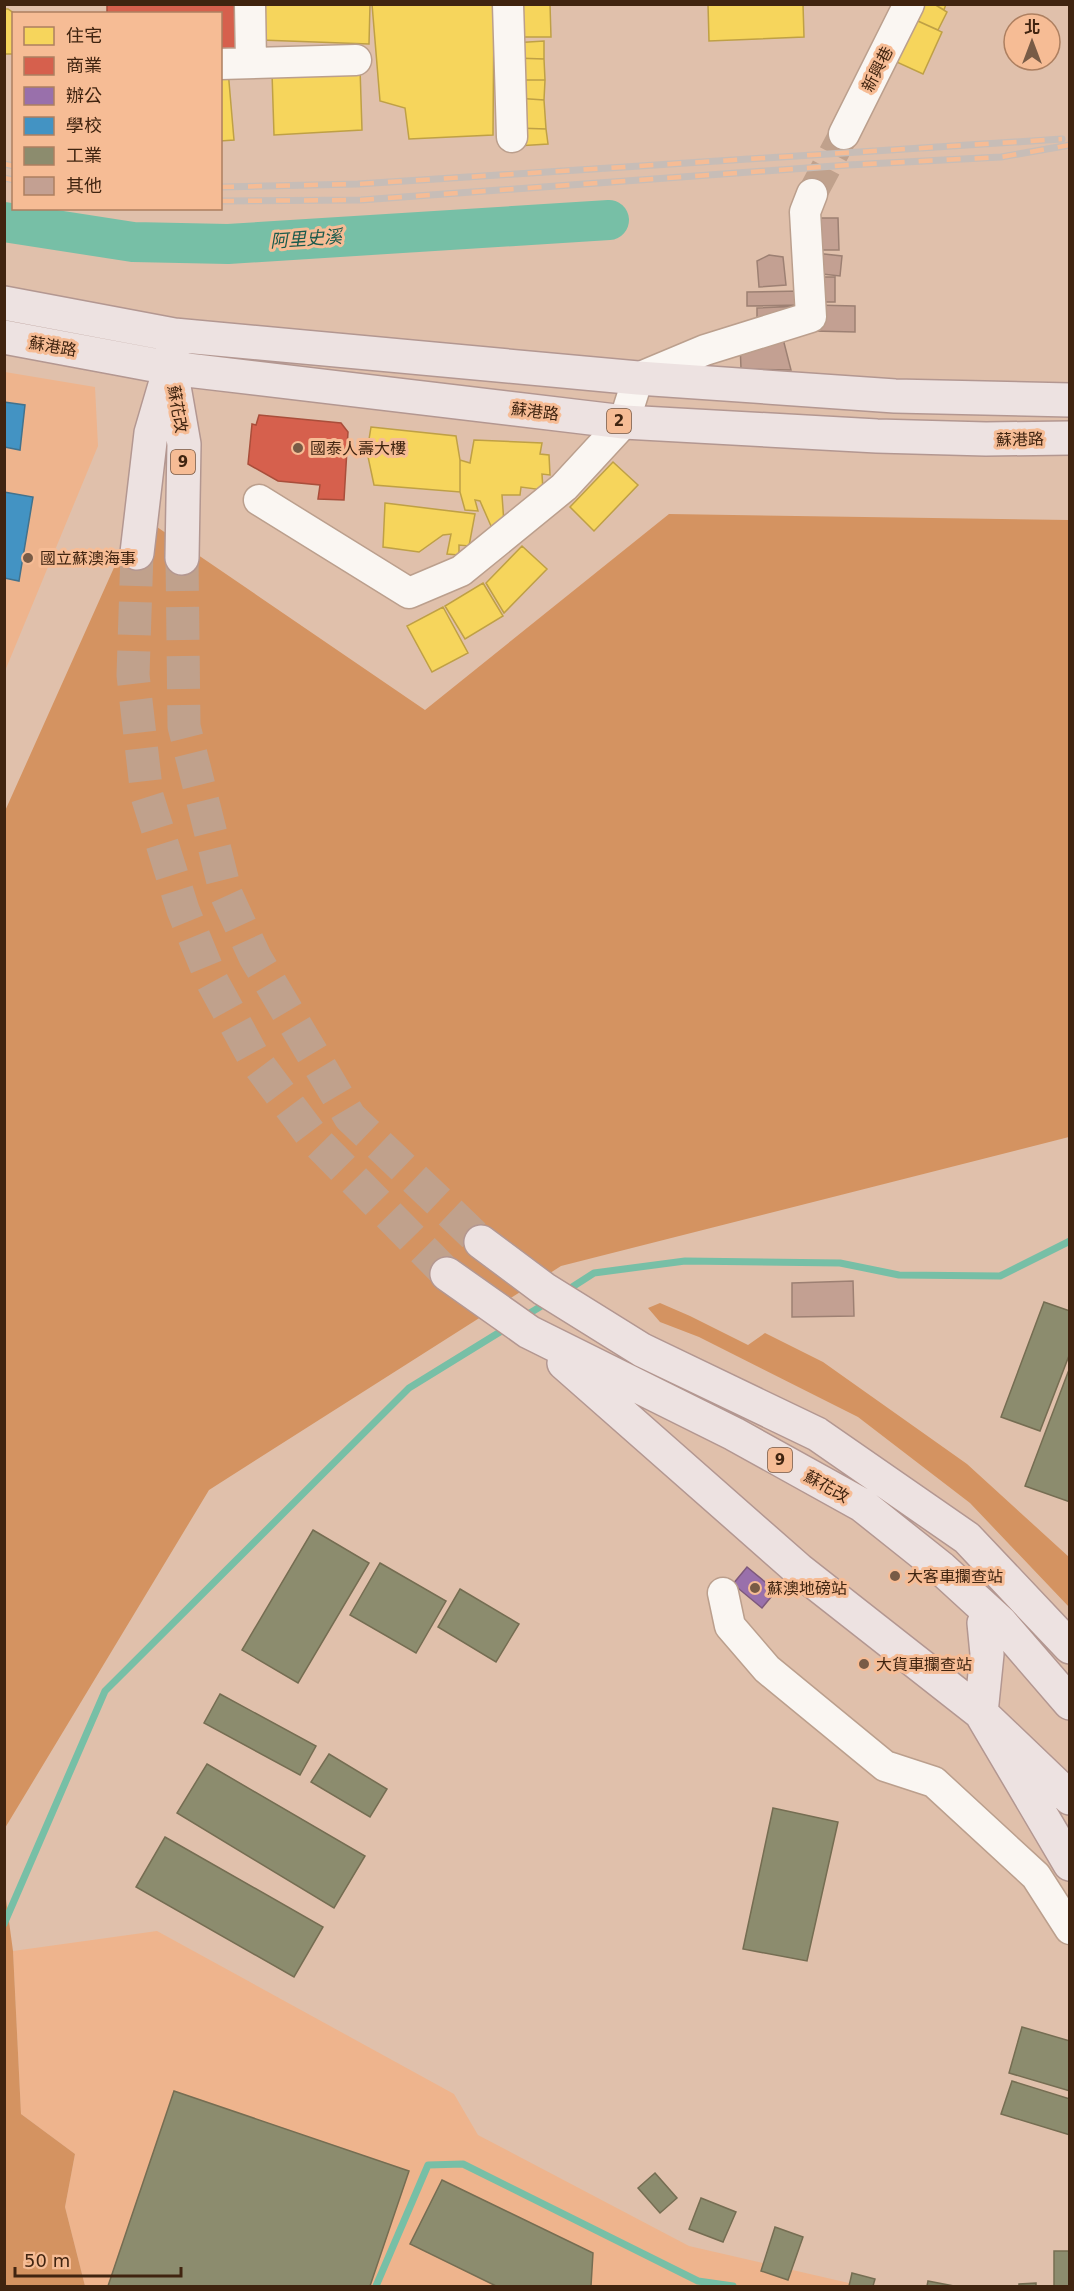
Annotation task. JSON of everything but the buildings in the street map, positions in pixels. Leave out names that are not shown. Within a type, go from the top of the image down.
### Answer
[{"type":"main road","name":"蘇港路","points":[[4,303],[174,335],[638,378],[895,396],[1070,400]]},
{"type":"main road","name":"蘇花改","points":[[137,553],[152,433],[170,368],[174,335]]},
{"type":"main road","name":"蘇港路","points":[[4,337],[170,368],[624,422],[877,436],[986,439],[1070,438]]},
{"type":"main road","name":"蘇花改","points":[[170,368],[184,444],[182,558]]},
{"type":"main road","name":"9","points":[[481,1242],[544,1289],[642,1350],[818,1434],[967,1538],[1070,1647]]},
{"type":"main road","name":"蘇花改","points":[[447,1275],[529,1332],[734,1434],[862,1505],[941,1568],[1001,1623],[1070,1703]]},
{"type":"main road","points":[[529,1332],[595,1375],[675,1413],[797,1478],[904,1552],[956,1595],[1070,1713]]},
{"type":"main road","points":[[529,1332],[799,1570],[981,1713],[1070,1798]]},
{"type":"main road","points":[[984,1623],[987,1654],[981,1713],[1070,1864]]},
{"type":"street","points":[[250,4],[251,63]]},
{"type":"street","points":[[508,4],[512,137]]},
{"type":"street","name":"新興巷","points":[[844,134],[909,4]]},
{"type":"street","points":[[222,64],[356,60]]},
{"type":"street","points":[[259,500],[409,593],[461,571],[564,487],[624,422],[638,378],[705,350],[811,317],[805,212],[812,194]]},
{"type":"street","points":[[723,1593],[730,1626],[767,1669],[885,1766],[934,1782],[1036,1876],[1070,1929]]},
{"type":"shaded area","name":"國立蘇澳海事","points":[[5,372],[95,387],[98,446],[5,671]]},
{"type":"shaded area","points":[[138,514],[425,710],[669,514],[1069,520],[1069,1137],[561,1266],[209,1490],[5,1828],[5,811]]},
{"type":"shaded area","points":[[660,1303],[748,1345],[765,1333],[823,1362],[967,1464],[1069,1557],[1069,1607],[970,1503],[858,1417],[699,1337],[660,1322],[648,1308]]},
{"type":"shaded area","points":[[5,1892],[13,1951],[21,2114],[75,2154],[65,2207],[85,2286],[5,2286]]},
{"type":"shaded area","points":[[157,1931],[454,2094],[478,2135],[689,2246],[862,2286],[85,2286],[65,2207],[75,2154],[21,2114],[13,1951]]},
{"type":"waterway","name":"阿里史溪","points":[[4,222],[133,242],[228,244],[609,220]]},
{"type":"waterway","points":[[566,1291],[594,1273],[685,1261],[840,1263],[899,1275],[1000,1276],[1070,1241]]},
{"type":"waterway","points":[[525,1316],[548,1302]]},
{"type":"waterway","points":[[4,1924],[105,1691],[409,1388],[508,1327]]},
{"type":"waterway","points":[[376,2286],[428,2165],[463,2164],[698,2281],[733,2286]]},
{"type":"tunnel","points":[[812,194],[844,134]]},
{"type":"tunnel","points":[[137,553],[133,675],[147,796],[183,910],[212,981],[255,1060],[315,1140],[447,1274]]},
{"type":"tunnel","points":[[182,558],[184,726],[226,894],[255,957],[350,1117],[481,1242]]},
{"type":"railway","points":[[222,187],[358,184],[1062,139]]},
{"type":"railway","points":[[222,201],[361,200],[848,165],[1001,157],[1070,145]]},
{"type":"railway","points":[[4,164],[12,166]]},
{"type":"railway","points":[[4,178],[12,180]]},
{"type":"place","name":"國泰人壽大樓","points":[[298,448]]},
{"type":"place","name":"國立蘇澳海事","points":[[28,558]]},
{"type":"place","name":"大客車攔查站","points":[[895,1576]]},
{"type":"place","name":"蘇澳地磅站","points":[[755,1588]]},
{"type":"place","name":"大貨車攔查站","points":[[864,1664]]}]
